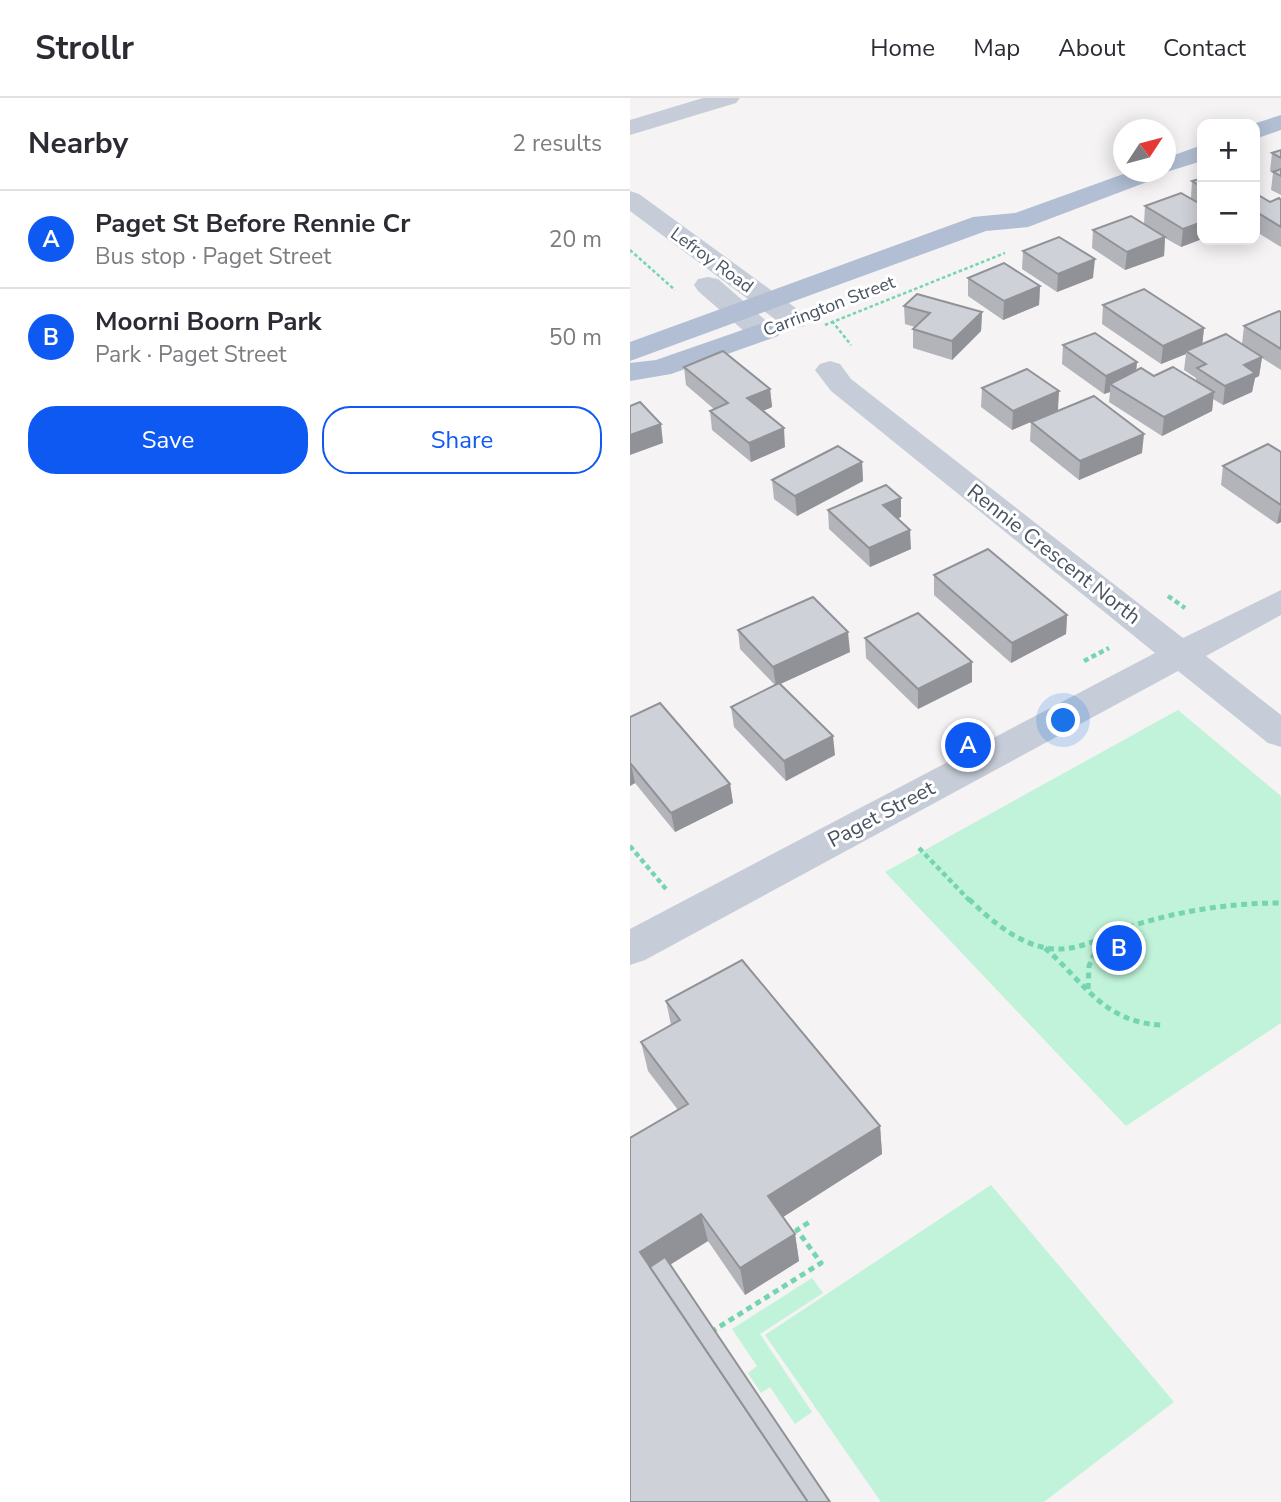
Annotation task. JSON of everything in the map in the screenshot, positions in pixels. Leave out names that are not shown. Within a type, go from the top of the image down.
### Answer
[{"type":"main road","points":[[1260,130],[1281,122]]},
{"type":"main road","points":[[1176,162],[1197,154]]},
{"type":"main road","name":"Carrington Street","points":[[630,352],[982,223],[1019,221],[1124,182]]},
{"type":"main road","name":"Carrington Street","points":[[630,372],[661,368],[762,332],[804,326],[1002,238],[1019,221]]},
{"type":"street","points":[[630,128],[728,98]]},
{"type":"street","name":"Lefroy Road","points":[[630,199],[804,326]]},
{"type":"street","name":"Lefroy Road","points":[[630,221],[762,332]]},
{"type":"street","name":"Rennie Crescent North","points":[[844,362],[841,385],[1281,734]]},
{"type":"street","name":"Paget Street","points":[[632,944],[1281,601]]},
{"type":"path","points":[[630,250],[673,285],[679,297]]},
{"type":"path","points":[[804,326],[832,321],[1007,252]]},
{"type":"path","points":[[832,321],[844,362]]},
{"type":"path","points":[[1160,589],[1185,608]]},
{"type":"path","points":[[1084,661],[1109,648]]},
{"type":"path","points":[[630,846],[669,892]]},
{"type":"path","points":[[919,848],[974,904],[1010,932],[1044,948],[1065,963],[1111,1014],[1129,1022],[1161,1025]]},
{"type":"path","points":[[1044,948],[1101,940],[1133,925],[1197,909],[1232,904],[1281,903]]},
{"type":"path","points":[[1088,990],[1089,966],[1101,940]]},
{"type":"path","points":[[708,1334],[821,1263],[797,1230],[811,1221]]},
{"type":"green space","points":[[1178,710],[1281,796],[1281,1023],[1126,1126],[885,872]]},
{"type":"green space","points":[[991,1185],[1174,1402],[1044,1502],[881,1502],[765,1335]]},
{"type":"green space","points":[[812,1278],[823,1293],[760,1334],[812,1412],[795,1424],[770,1387],[761,1393],[748,1373],[757,1366],[732,1329]]},
{"type":"building","points":[[1281,150],[1281,158],[1272,153]]},
{"type":"building","points":[[1181,193],[1197,202],[1197,224],[1183,229],[1145,206]]},
{"type":"building","points":[[1260,196],[1270,202],[1279,198],[1281,200],[1281,227],[1260,214]]},
{"type":"building","points":[[1131,216],[1165,237],[1127,252],[1093,230]]},
{"type":"building","points":[[1059,237],[1095,259],[1058,274],[1023,251]]},
{"type":"building","points":[[1004,263],[1040,286],[1004,301],[968,278]]},
{"type":"building","points":[[1144,289],[1204,328],[1163,346],[1103,305]]},
{"type":"building","points":[[917,294],[982,312],[952,341],[913,329],[930,313],[904,306]]},
{"type":"building","points":[[1279,311],[1281,349],[1244,326]]},
{"type":"building","points":[[1095,333],[1137,362],[1106,376],[1063,345]]},
{"type":"building","points":[[1226,334],[1262,357],[1244,365],[1255,373],[1225,386],[1197,368],[1206,364],[1186,351]]},
{"type":"building","points":[[723,351],[770,389],[747,398],[784,428],[749,443],[710,411],[728,403],[684,367]]},
{"type":"building","points":[[1173,367],[1214,392],[1164,417],[1110,384],[1141,368],[1154,376]]},
{"type":"building","points":[[1027,369],[1059,391],[1013,411],[982,388]]},
{"type":"building","points":[[1094,396],[1144,434],[1080,461],[1031,422]]},
{"type":"building","points":[[640,402],[661,424],[630,435],[630,406]]},
{"type":"building","points":[[1268,444],[1281,452],[1281,505],[1223,466]]},
{"type":"building","points":[[838,446],[862,462],[795,496],[772,480]]},
{"type":"building","points":[[886,485],[901,498],[883,505],[910,530],[869,548],[828,510]]},
{"type":"building","points":[[988,549],[1067,615],[1012,643],[934,575]]},
{"type":"building","points":[[813,597],[848,632],[773,667],[738,630]]},
{"type":"building","points":[[918,613],[972,662],[918,689],[865,638]]},
{"type":"building","points":[[779,683],[833,736],[784,761],[731,707]]},
{"type":"building","points":[[660,703],[730,784],[671,813],[630,765],[630,717]]},
{"type":"building","points":[[742,960],[880,1126],[768,1196],[795,1234],[740,1268],[701,1214],[640,1252],[808,1502],[630,1502],[630,1138],[688,1104],[641,1042],[680,1020],[666,1001]]},
{"type":"building","points":[[665,1257],[830,1502],[808,1502],[650,1267]]},
{"type":"place","name":"Paget St Before Rennie Cr","points":[[968,745]]},
{"type":"place","name":"Moorni Boorn Park","points":[[1119,948]]}]
